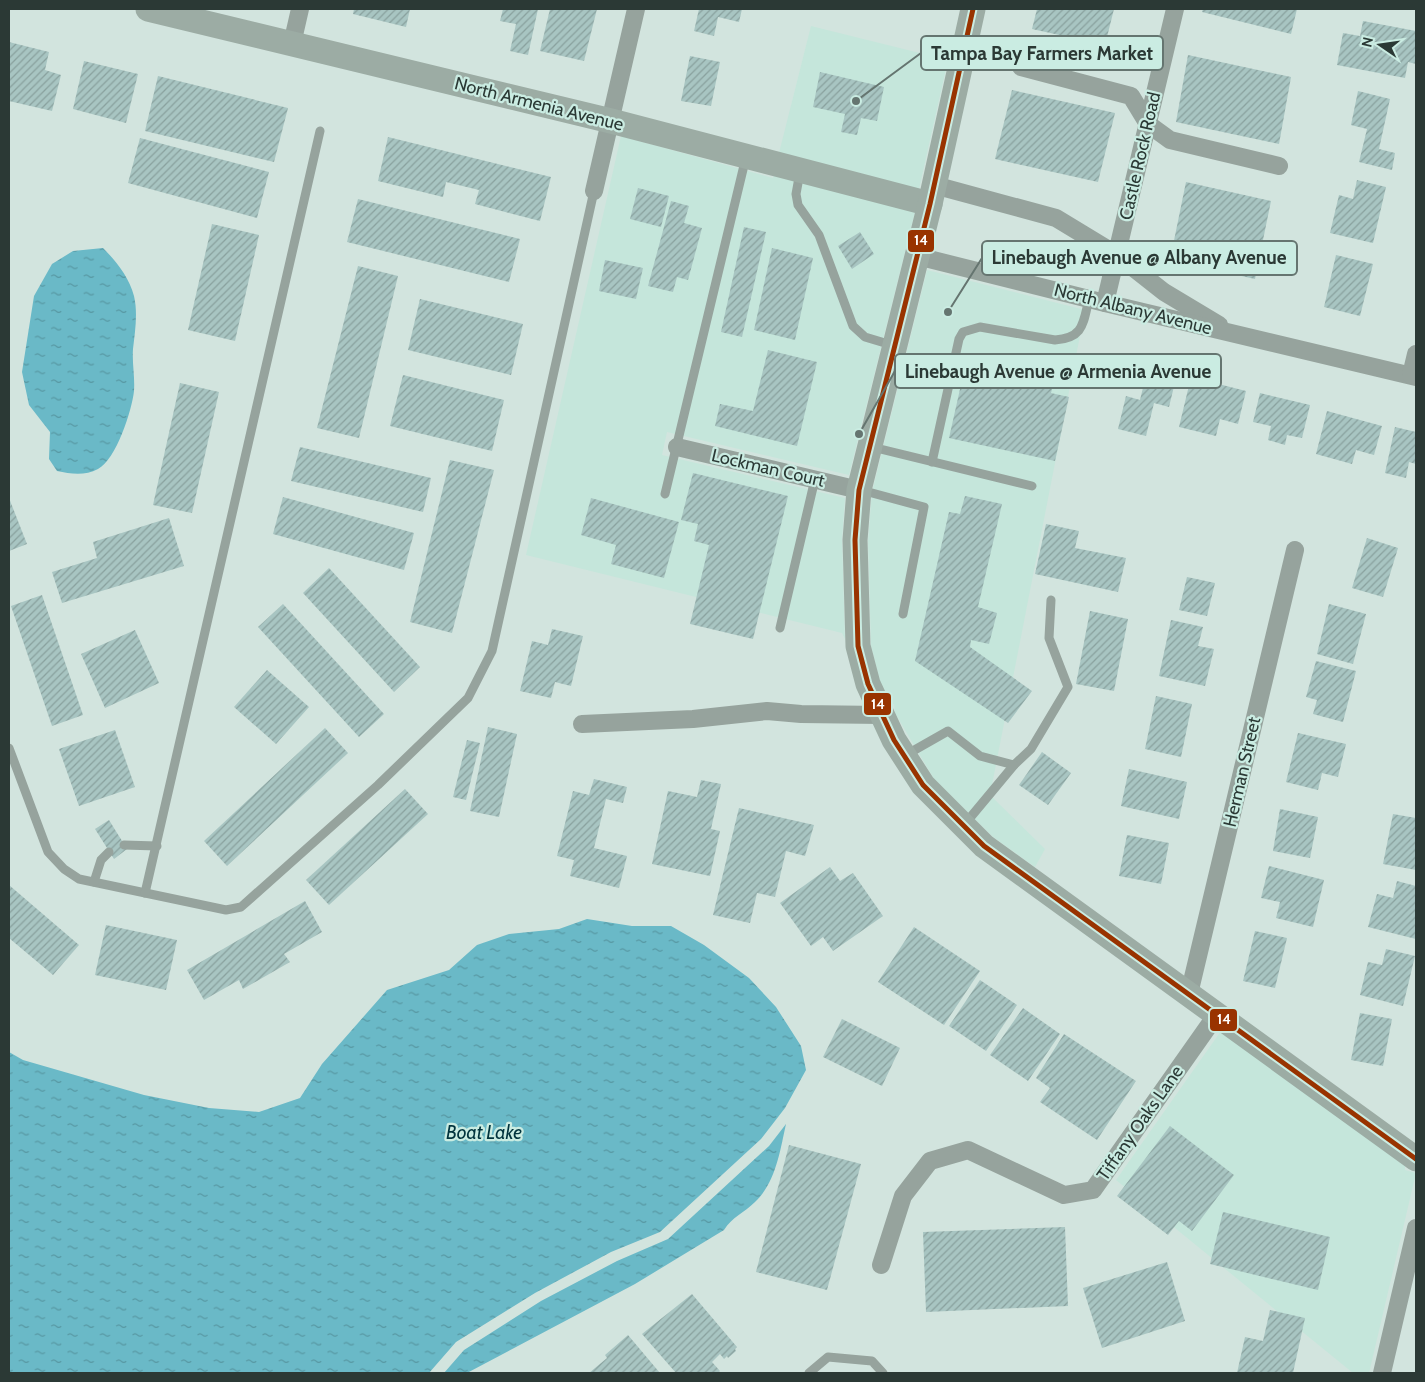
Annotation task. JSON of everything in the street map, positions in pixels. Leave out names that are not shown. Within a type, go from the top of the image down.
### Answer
[{"type":"main road","name":"North Armenia Avenue","points":[[148,9],[611,121],[800,170],[932,194]]},
{"type":"main road","points":[[973,9],[932,194],[859,490],[855,540],[858,646],[868,684],[904,756],[923,785],[984,846],[1416,1158]]},
{"type":"street","points":[[292,44],[300,9]]},
{"type":"street","points":[[594,191],[636,9]]},
{"type":"street","name":"Castle Rock Road","points":[[1097,301],[1117,255],[1175,9]]},
{"type":"street","points":[[1021,67],[1131,96],[1148,124],[1170,140],[1279,166]]},
{"type":"street","name":"North Albany Avenue","points":[[932,194],[1056,218],[1117,255],[1164,292],[1232,333]]},
{"type":"street","name":"North Albany Avenue","points":[[917,256],[1414,376]]},
{"type":"street","points":[[1414,376],[1416,354]]},
{"type":"street","name":"Lockman Court","points":[[677,447],[859,490]]},
{"type":"street","name":"Herman Street","points":[[1189,994],[1295,550]]},
{"type":"street","points":[[582,724],[693,719],[767,711],[801,714],[882,715]]},
{"type":"street","name":"Tiffany Oaks Lane","points":[[881,1265],[903,1196],[930,1160],[968,1150],[1064,1196],[1093,1190],[1217,1014]]},
{"type":"street","points":[[1382,1373],[1416,1228]]},
{"type":"lane","points":[[145,893],[320,131]]},
{"type":"lane","points":[[665,494],[746,156]]},
{"type":"lane","points":[[800,170],[796,194],[798,206],[819,235],[853,326],[865,337],[895,346]]},
{"type":"lane","points":[[9,748],[48,852],[64,869],[79,879],[226,910],[242,907],[378,785],[468,698],[492,651],[594,191]]},
{"type":"lane","points":[[932,462],[959,339],[963,332],[980,327],[1055,340],[1067,339],[1077,334],[1097,301]]},
{"type":"lane","points":[[870,446],[1032,486]]},
{"type":"lane","points":[[780,628],[815,479]]},
{"type":"lane","points":[[859,490],[924,507],[903,614]]},
{"type":"lane","points":[[963,825],[1014,765],[1031,749],[1068,687],[1049,638],[1051,600]]},
{"type":"lane","points":[[904,756],[948,731],[980,756],[1014,765]]},
{"type":"lane","points":[[124,845],[156,846]]},
{"type":"lane","points":[[94,882],[102,860],[109,852]]},
{"type":"lane","points":[[810,1373],[828,1357],[872,1362],[883,1373]]},
{"type":"shaded area","points":[[811,26],[948,60],[919,189],[779,153]]},
{"type":"shaded area","points":[[621,136],[773,178],[774,175],[915,212],[849,475],[667,432],[662,455],[845,498],[842,540],[845,639],[842,633],[526,555]]},
{"type":"shaded area","points":[[927,270],[1085,310],[990,795],[1045,849],[1035,867],[993,837],[934,779],[895,713],[894,704],[890,704],[880,681],[871,646],[868,541],[872,492]]},
{"type":"shaded area","points":[[1221,1031],[1405,1165],[1405,1170],[1416,1173],[1369,1373],[1353,1373],[1116,1180]]},
{"type":"water","points":[[103,248],[122,270],[134,296],[136,316],[133,349],[133,399],[122,434],[105,464],[88,473],[62,472],[57,471],[49,459],[50,432],[29,405],[22,372],[34,296],[52,264],[73,251]]},
{"type":"water","name":"Boat Lake","points":[[587,919],[632,926],[671,926],[704,945],[749,978],[776,1007],[801,1046],[806,1070],[785,1108],[761,1139],[660,1232],[611,1252],[535,1293],[456,1342],[429,1373],[9,1373],[9,1052],[23,1060],[144,1095],[209,1108],[259,1112],[300,1098],[322,1064],[387,990],[449,970],[477,945],[509,934],[559,929]]},
{"type":"water","points":[[786,1124],[776,1166],[768,1185],[755,1202],[724,1230],[635,1284],[467,1373],[444,1373],[464,1350],[541,1301],[617,1261],[668,1239],[769,1146]]},
{"type":"building","points":[[354,9],[410,9],[406,27],[353,14]]},
{"type":"building","points":[[503,9],[538,9],[528,55],[510,51],[516,24],[500,21]]},
{"type":"building","points":[[550,9],[597,9],[584,61],[540,51]]},
{"type":"building","points":[[699,9],[742,9],[739,22],[718,17],[714,36],[694,31]]},
{"type":"building","points":[[1037,9],[1114,9],[1105,45],[1032,29]]},
{"type":"building","points":[[1203,9],[1297,9],[1291,34],[1202,12]]},
{"type":"building","points":[[1363,21],[1416,31],[1416,64],[1408,62],[1405,78],[1337,65],[1343,33],[1360,36]]},
{"type":"building","points":[[9,42],[49,52],[45,70],[61,75],[52,111],[9,101]]},
{"type":"building","points":[[1188,55],[1291,77],[1279,144],[1176,122]]},
{"type":"building","points":[[690,56],[720,62],[711,106],[681,101]]},
{"type":"building","points":[[84,61],[138,74],[126,123],[73,109]]},
{"type":"building","points":[[820,72],[884,87],[877,121],[861,118],[857,135],[841,132],[845,114],[813,107]]},
{"type":"building","points":[[158,76],[288,108],[274,162],[145,131]]},
{"type":"building","points":[[1012,90],[1115,113],[1098,182],[995,159]]},
{"type":"building","points":[[1358,91],[1390,99],[1379,149],[1395,153],[1392,170],[1359,162],[1367,129],[1351,125]]},
{"type":"building","points":[[388,137],[551,177],[540,221],[475,204],[479,190],[446,182],[443,197],[378,181]]},
{"type":"building","points":[[140,138],[269,172],[257,218],[128,183]]},
{"type":"building","points":[[1357,180],[1386,187],[1373,243],[1330,233],[1339,195],[1353,199]]},
{"type":"building","points":[[1186,182],[1271,201],[1255,279],[1170,260]]},
{"type":"building","points":[[638,188],[669,196],[661,227],[630,219]]},
{"type":"building","points":[[358,199],[520,239],[509,282],[347,242]]},
{"type":"building","points":[[671,201],[689,206],[684,223],[702,228],[688,280],[677,277],[673,292],[648,286]]},
{"type":"building","points":[[212,224],[259,235],[235,341],[188,330]]},
{"type":"building","points":[[744,227],[766,232],[742,337],[721,332]]},
{"type":"building","points":[[860,232],[874,254],[852,269],[838,246]]},
{"type":"building","points":[[772,248],[813,258],[795,340],[754,330]]},
{"type":"building","points":[[1336,255],[1373,264],[1360,316],[1324,307]]},
{"type":"building","points":[[605,260],[643,268],[636,299],[599,291]]},
{"type":"building","points":[[358,266],[398,276],[359,438],[317,428]]},
{"type":"building","points":[[420,299],[523,324],[511,375],[408,350]]},
{"type":"building","points":[[768,350],[817,362],[797,446],[715,426],[720,404],[753,411]]},
{"type":"building","points":[[967,358],[1055,378],[1051,393],[1069,397],[1055,461],[949,438]]},
{"type":"building","points":[[1148,367],[1177,374],[1169,407],[1154,403],[1146,436],[1118,429],[1126,396],[1140,400]]},
{"type":"building","points":[[403,375],[504,400],[492,451],[390,426]]},
{"type":"building","points":[[1191,377],[1246,391],[1238,424],[1220,419],[1216,436],[1179,427]]},
{"type":"building","points":[[180,383],[219,392],[192,513],[153,505]]},
{"type":"building","points":[[1260,393],[1310,405],[1302,438],[1287,435],[1285,445],[1268,440],[1271,426],[1253,422]]},
{"type":"building","points":[[1327,411],[1382,426],[1374,455],[1356,450],[1352,464],[1316,454]]},
{"type":"building","points":[[1395,427],[1416,432],[1416,464],[1409,462],[1406,478],[1385,473]]},
{"type":"building","points":[[300,447],[431,478],[423,512],[291,481]]},
{"type":"building","points":[[450,460],[494,470],[452,633],[410,622]]},
{"type":"building","points":[[693,473],[788,496],[753,639],[690,624],[709,545],[694,541],[698,524],[681,520]]},
{"type":"building","points":[[965,496],[1002,504],[978,607],[997,613],[989,644],[971,640],[970,647],[1032,691],[1008,723],[915,661],[949,512],[960,514]]},
{"type":"building","points":[[283,497],[414,533],[404,570],[273,534]]},
{"type":"building","points":[[9,498],[27,544],[9,551]]},
{"type":"building","points":[[591,498],[679,522],[664,578],[611,564],[616,545],[581,535]]},
{"type":"building","points":[[169,518],[184,566],[62,603],[52,572],[97,558],[93,542]]},
{"type":"building","points":[[1046,524],[1079,531],[1075,548],[1126,558],[1118,592],[1035,574]]},
{"type":"building","points":[[1367,538],[1398,548],[1383,597],[1352,588]]},
{"type":"building","points":[[329,568],[420,667],[394,692],[303,593]]},
{"type":"building","points":[[1187,577],[1215,583],[1207,616],[1179,610]]},
{"type":"building","points":[[42,595],[83,715],[52,726],[11,606]]},
{"type":"building","points":[[283,604],[384,714],[359,737],[258,627]]},
{"type":"building","points":[[1329,604],[1366,614],[1353,664],[1317,654]]},
{"type":"building","points":[[1090,611],[1128,619],[1114,691],[1076,684]]},
{"type":"building","points":[[1171,620],[1203,627],[1198,646],[1214,649],[1205,686],[1159,676]]},
{"type":"building","points":[[552,629],[583,636],[571,686],[555,682],[551,698],[520,691],[532,641],[548,645]]},
{"type":"building","points":[[135,630],[159,683],[105,708],[81,654]]},
{"type":"building","points":[[1316,661],[1356,671],[1343,722],[1313,714],[1317,700],[1306,697]]},
{"type":"building","points":[[267,670],[309,707],[276,744],[234,707]]},
{"type":"building","points":[[1156,696],[1192,704],[1181,757],[1145,749]]},
{"type":"building","points":[[488,727],[517,734],[499,817],[470,811]]},
{"type":"building","points":[[325,728],[348,753],[227,866],[204,841]]},
{"type":"building","points":[[115,730],[135,787],[79,806],[59,749]]},
{"type":"building","points":[[1298,733],[1346,744],[1338,777],[1322,773],[1318,790],[1286,782]]},
{"type":"building","points":[[467,740],[480,743],[466,800],[453,797]]},
{"type":"building","points":[[1042,752],[1071,773],[1048,805],[1019,785]]},
{"type":"building","points":[[1129,769],[1187,782],[1179,819],[1121,806]]},
{"type":"building","points":[[594,779],[627,787],[623,803],[606,799],[594,848],[627,856],[619,888],[570,876],[574,860],[557,856],[573,791],[589,795]]},
{"type":"building","points":[[701,780],[721,784],[711,829],[720,831],[710,876],[652,864],[668,791],[697,797]]},
{"type":"building","points":[[405,789],[428,814],[329,905],[306,880]]},
{"type":"building","points":[[739,808],[814,825],[805,856],[786,851],[775,897],[757,893],[750,923],[713,915]]},
{"type":"building","points":[[1280,809],[1318,817],[1310,858],[1273,851]]},
{"type":"building","points":[[1393,814],[1416,818],[1416,870],[1383,864]]},
{"type":"building","points":[[109,820],[127,849],[114,859],[95,829]]},
{"type":"building","points":[[1127,835],[1169,843],[1161,884],[1119,876]]},
{"type":"building","points":[[1269,866],[1324,880],[1313,927],[1276,918],[1280,902],[1261,898]]},
{"type":"building","points":[[830,867],[840,881],[853,873],[883,916],[833,951],[823,937],[811,946],[780,903]]},
{"type":"building","points":[[1397,881],[1416,886],[1416,939],[1368,927],[1377,894],[1393,898]]},
{"type":"building","points":[[9,885],[79,945],[53,975],[9,938]]},
{"type":"building","points":[[305,901],[322,932],[284,954],[290,962],[243,989],[239,980],[204,1000],[187,970]]},
{"type":"building","points":[[106,925],[177,940],[166,990],[95,975]]},
{"type":"building","points":[[914,927],[980,971],[944,1025],[878,982]]},
{"type":"building","points":[[1255,931],[1287,938],[1275,988],[1243,981]]},
{"type":"building","points":[[1386,949],[1415,956],[1403,1006],[1360,995],[1368,962],[1382,965]]},
{"type":"building","points":[[980,980],[1017,1005],[986,1051],[949,1026]]},
{"type":"building","points":[[1023,1008],[1060,1034],[1028,1081],[990,1055]]},
{"type":"building","points":[[1360,1013],[1392,1019],[1383,1066],[1351,1060]]},
{"type":"building","points":[[842,1019],[900,1048],[882,1086],[823,1057]]},
{"type":"building","points":[[1064,1034],[1136,1081],[1097,1140],[1040,1102],[1050,1088],[1036,1078]]},
{"type":"building","points":[[1170,1126],[1234,1175],[1192,1231],[1179,1221],[1168,1235],[1117,1196]]},
{"type":"building","points":[[789,1145],[861,1164],[827,1290],[756,1272]]},
{"type":"building","points":[[1223,1212],[1330,1237],[1318,1290],[1210,1264]]},
{"type":"building","points":[[1065,1227],[1068,1306],[926,1312],[923,1232]]},
{"type":"building","points":[[1167,1262],[1185,1321],[1102,1348],[1083,1288]]},
{"type":"building","points":[[692,1294],[737,1347],[736,1351],[728,1358],[727,1356],[724,1359],[720,1354],[712,1362],[720,1371],[718,1373],[676,1373],[642,1334]]},
{"type":"building","points":[[1270,1310],[1305,1318],[1293,1373],[1237,1373],[1245,1337],[1263,1341]]},
{"type":"building","points":[[628,1335],[660,1373],[589,1373],[607,1358],[605,1355]]},
{"type":"transit line","name":"14","points":[[973,9],[930,204],[859,490],[855,540],[858,646],[868,684],[894,740],[923,785],[984,846],[1416,1159]]},
{"type":"place","name":"Tampa Bay Farmers Market","points":[[856,101]]},
{"type":"place","name":"Linebaugh Avenue @ Albany Avenue","points":[[948,312]]},
{"type":"place","name":"Linebaugh Avenue @ Armenia Avenue","points":[[859,434]]}]
